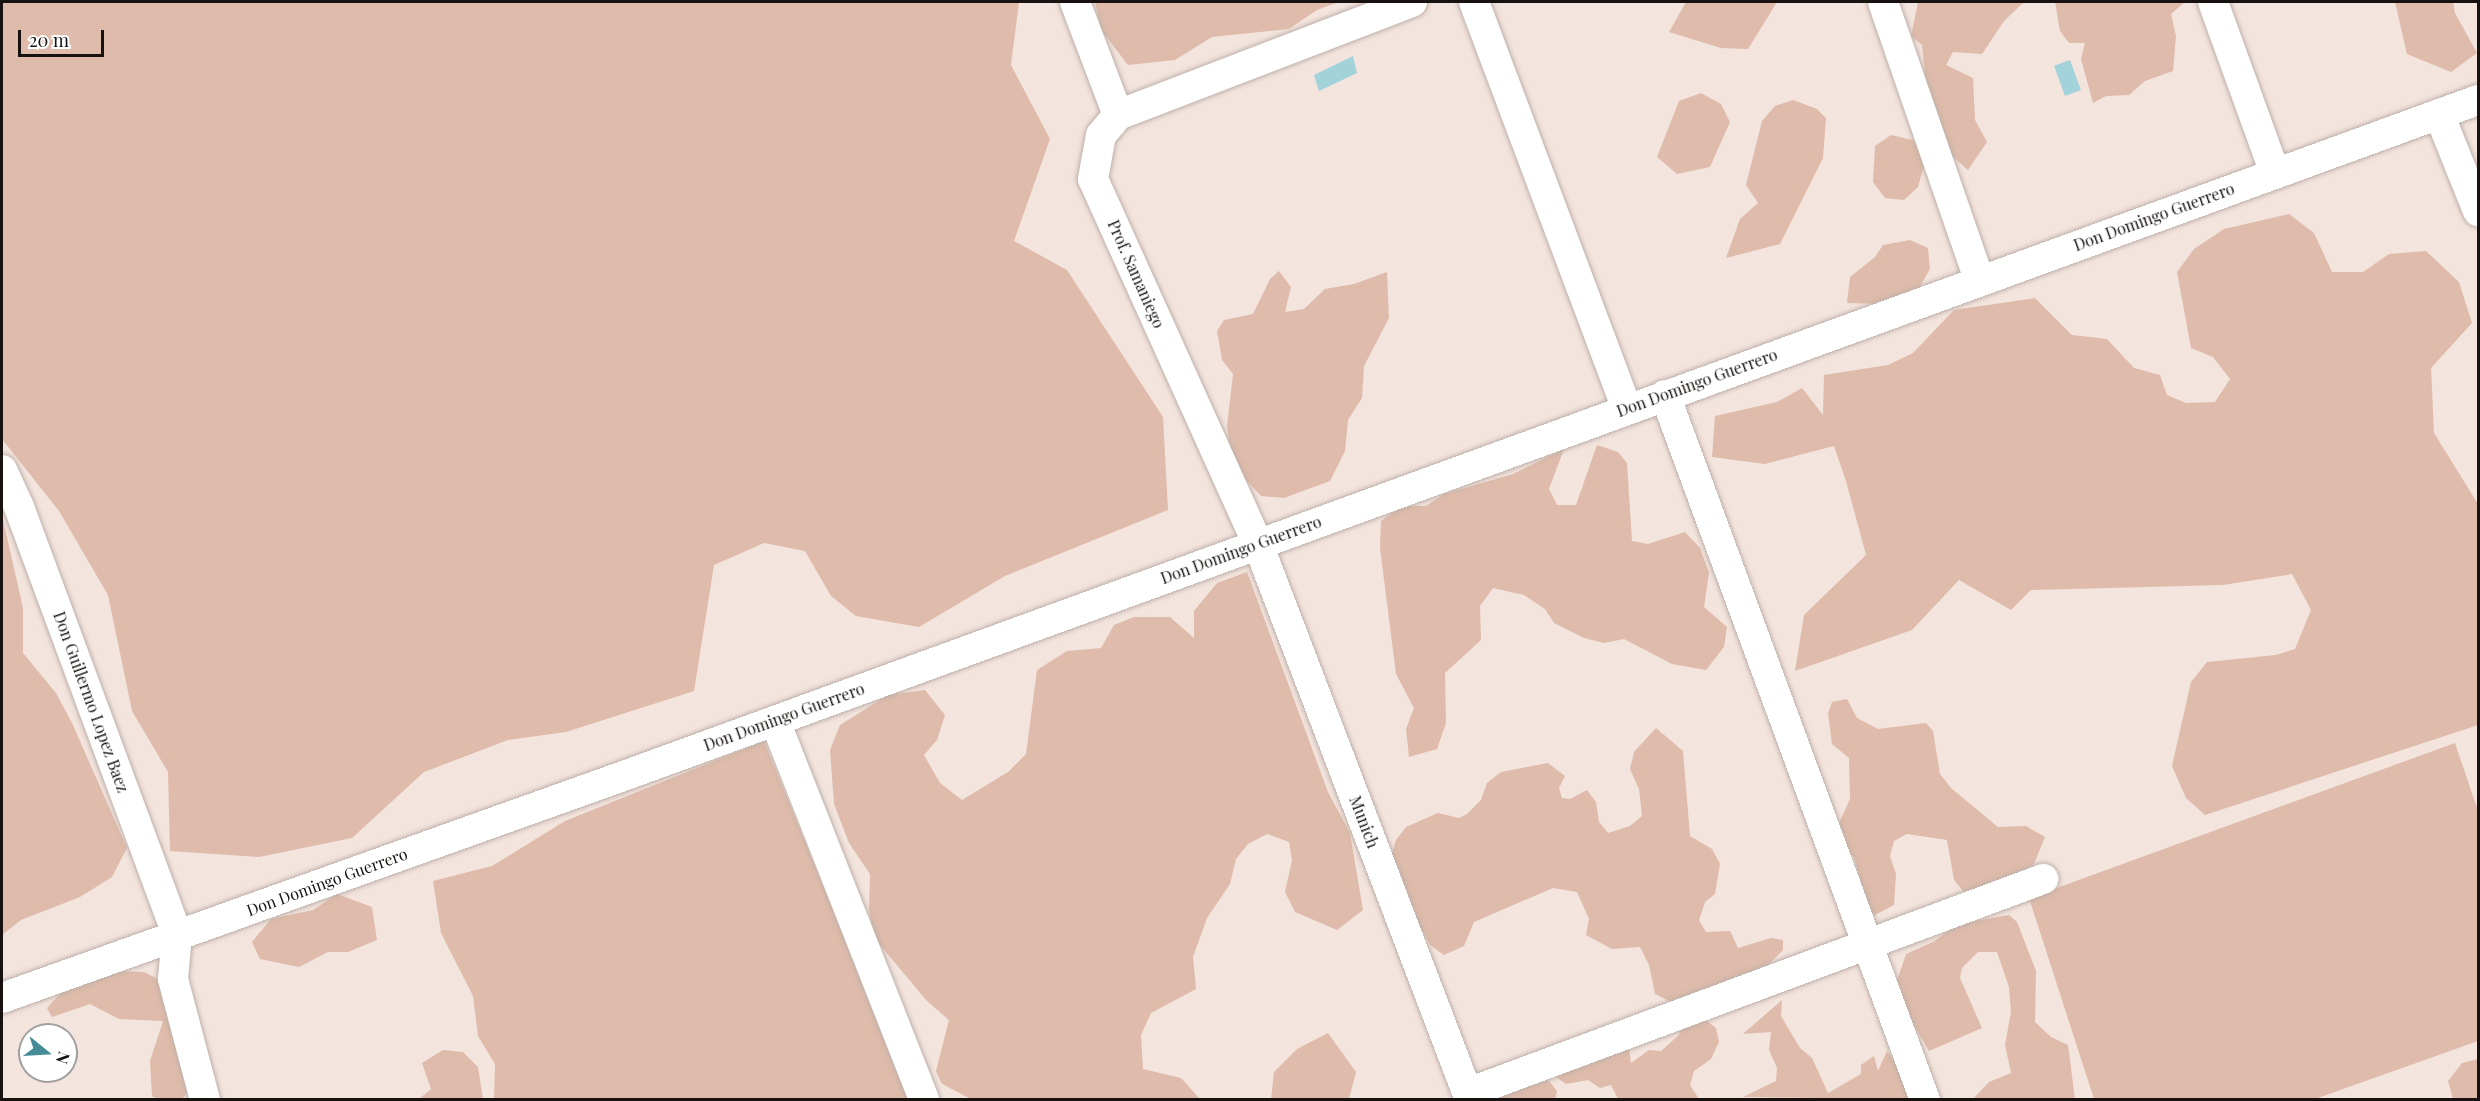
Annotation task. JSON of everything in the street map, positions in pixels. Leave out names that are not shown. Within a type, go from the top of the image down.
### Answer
[{"type":"street","points":[[1075,2],[1118,115],[1412,2]]},
{"type":"street","points":[[1474,2],[1627,409]]},
{"type":"street","points":[[1883,2],[1979,280]]},
{"type":"street","points":[[2213,2],[2275,173]]},
{"type":"street","name":"Don Domingo Guerrero","points":[[2,998],[775,721],[1979,280],[2478,100]]},
{"type":"street","points":[[2439,114],[2478,211]]},
{"type":"street","name":"Prof. Samaniego","points":[[1118,115],[1101,135],[1093,179],[1258,544]]},
{"type":"street","points":[[1665,395],[1925,1100]]},
{"type":"street","name":"Don Guillermo Lopez Baez","points":[[2,470],[19,507],[177,935]]},
{"type":"street","name":"Munich","points":[[1258,544],[1469,1096]]},
{"type":"street","points":[[775,721],[924,1100]]},
{"type":"street","points":[[1469,1096],[2043,879]]},
{"type":"street","points":[[177,935],[173,978],[205,1100]]},
{"type":"shaded area","points":[[2,2],[1019,2],[1011,65],[1050,139],[1014,241],[1067,270],[1163,417],[1168,510],[1005,576],[919,627],[856,616],[831,596],[805,551],[764,543],[714,565],[694,691],[566,732],[508,740],[424,772],[352,838],[259,857],[170,851],[168,772],[132,711],[108,595],[59,511],[2,439]]},
{"type":"shaded area","points":[[1095,2],[1339,2],[1317,10],[1289,29],[1212,37],[1175,60],[1128,65],[1101,30]]},
{"type":"shaded area","points":[[1686,2],[1777,2],[1748,49],[1721,48],[1669,32]]},
{"type":"shaded area","points":[[1918,2],[2024,2],[2004,21],[1982,54],[1953,52],[1946,65],[1973,78],[1975,120],[1987,142],[1968,170],[1952,156],[1926,82],[1922,45],[1911,36]]},
{"type":"shaded area","points":[[2055,2],[2185,2],[2171,14],[2176,36],[2173,71],[2145,81],[2129,95],[2106,96],[2093,103],[2081,59],[2085,43],[2069,43],[2060,31]]},
{"type":"shaded area","points":[[2395,2],[2453,2],[2455,13],[2477,53],[2451,72],[2407,54]]},
{"type":"shaded area","points":[[1701,93],[1721,104],[1730,122],[1710,167],[1677,174],[1657,157],[1679,101]]},
{"type":"shaded area","points":[[1793,100],[1817,109],[1826,118],[1823,158],[1780,244],[1726,258],[1740,219],[1758,203],[1746,185],[1762,121],[1775,106]]},
{"type":"shaded area","points":[[1891,135],[1913,140],[1925,162],[1918,187],[1904,200],[1885,198],[1873,182],[1875,146]]},
{"type":"shaded area","points":[[2289,214],[2314,233],[2332,272],[2363,272],[2389,254],[2426,251],[2459,282],[2472,323],[2431,368],[2434,433],[2478,504],[2478,725],[2205,815],[2186,798],[2172,766],[2191,682],[2207,662],[2276,655],[2295,649],[2311,610],[2292,574],[2223,585],[2031,590],[2011,610],[1959,580],[1912,630],[1795,671],[1804,615],[1866,555],[1846,481],[1834,446],[1765,464],[1712,457],[1715,416],[1777,402],[1802,388],[1823,415],[1824,375],[1888,365],[1913,353],[1954,310],[2035,298],[2072,335],[2107,339],[2134,368],[2160,375],[2167,395],[2186,403],[2215,402],[2230,379],[2213,357],[2191,348],[2177,272],[2194,249],[2224,229]]},
{"type":"shaded area","points":[[1910,240],[1928,248],[1930,269],[1918,290],[1883,304],[1847,303],[1850,277],[1875,257],[1883,245]]},
{"type":"shaded area","points":[[1279,271],[1291,287],[1285,312],[1304,309],[1325,289],[1354,284],[1387,272],[1389,318],[1364,366],[1362,398],[1348,420],[1345,451],[1330,481],[1284,498],[1261,496],[1232,465],[1227,426],[1233,374],[1222,360],[1217,331],[1224,320],[1253,314],[1270,279]]},
{"type":"shaded area","points":[[1597,445],[1618,452],[1627,463],[1632,541],[1648,544],[1685,532],[1700,548],[1709,573],[1704,607],[1727,627],[1724,647],[1706,670],[1672,664],[1624,639],[1604,643],[1584,638],[1554,623],[1545,609],[1524,595],[1493,588],[1480,606],[1481,640],[1445,673],[1446,723],[1437,749],[1409,757],[1406,729],[1414,708],[1396,674],[1380,548],[1381,521],[1402,506],[1426,506],[1444,494],[1513,474],[1564,449],[1549,489],[1557,505],[1576,505]]},
{"type":"shaded area","points":[[2,515],[23,608],[23,653],[56,693],[72,723],[127,848],[112,877],[80,897],[21,920],[2,935]]},
{"type":"shaded area","points":[[1247,572],[1328,792],[1350,833],[1363,910],[1337,930],[1295,912],[1285,892],[1292,860],[1289,842],[1267,834],[1248,844],[1236,859],[1230,884],[1207,918],[1193,957],[1196,989],[1151,1013],[1141,1035],[1143,1069],[1181,1078],[1200,1099],[971,1099],[942,1084],[936,1071],[949,1020],[927,1001],[875,939],[869,910],[870,874],[849,843],[834,804],[830,750],[840,725],[888,695],[925,690],[945,715],[937,740],[924,755],[940,783],[962,800],[1008,772],[1026,754],[1037,670],[1067,651],[1101,648],[1114,625],[1134,617],[1170,617],[1194,638],[1194,611],[1217,583]]},
{"type":"shaded area","points":[[1847,699],[1857,718],[1878,729],[1926,723],[1933,731],[1940,774],[1951,788],[1998,827],[2026,826],[2045,837],[2034,864],[2010,881],[1967,896],[1954,880],[1947,840],[1907,834],[1894,841],[1890,856],[1896,874],[1894,905],[1871,917],[1854,857],[1834,834],[1850,799],[1849,758],[1832,744],[1828,713],[1832,702]]},
{"type":"shaded area","points":[[1656,728],[1683,751],[1690,836],[1712,849],[1720,864],[1715,894],[1705,902],[1699,920],[1706,932],[1730,931],[1738,948],[1771,938],[1783,940],[1783,950],[1768,965],[1757,969],[1743,983],[1671,1002],[1655,994],[1649,965],[1640,947],[1612,949],[1586,935],[1589,919],[1577,892],[1553,888],[1474,922],[1464,946],[1444,955],[1430,945],[1404,896],[1392,853],[1396,840],[1406,827],[1438,813],[1459,818],[1467,814],[1481,800],[1487,783],[1501,772],[1548,763],[1565,776],[1559,788],[1562,798],[1570,799],[1587,790],[1596,802],[1599,822],[1608,833],[1630,826],[1642,816],[1639,789],[1630,769],[1634,752]]},
{"type":"shaded area","points":[[764,741],[910,1099],[494,1099],[495,1064],[478,1036],[473,996],[441,933],[433,881],[492,866],[565,821]]},
{"type":"shaded area","points":[[2455,743],[2478,811],[2478,1041],[2315,1099],[2094,1099],[2029,898]]},
{"type":"shaded area","points":[[337,894],[372,907],[377,940],[348,952],[328,952],[299,967],[260,959],[252,942],[271,919],[313,910]]},
{"type":"shaded area","points":[[2009,915],[2017,922],[2036,971],[2035,1022],[2051,1037],[2068,1045],[2075,1099],[1973,1099],[1989,1082],[2011,1073],[2005,1045],[2011,1012],[2009,987],[1997,952],[1978,952],[1962,968],[1960,978],[1982,1028],[1929,1051],[1894,990],[1906,954],[1933,942],[1958,924]]},
{"type":"shaded area","points":[[118,971],[144,972],[165,983],[190,1089],[182,1099],[157,1099],[152,1096],[150,1061],[163,1021],[119,1019],[90,1004],[52,1017],[47,1008],[75,977]]},
{"type":"shaded area","points":[[1782,1000],[1781,1016],[1800,1048],[1812,1058],[1828,1093],[1861,1074],[1861,1065],[1874,1056],[1878,1071],[1887,1051],[1897,1064],[1910,1099],[1743,1097],[1776,1081],[1777,1068],[1769,1050],[1771,1032],[1743,1034]]},
{"type":"shaded area","points":[[1702,1017],[1716,1028],[1719,1042],[1711,1059],[1694,1071],[1690,1085],[1699,1099],[1618,1099],[1611,1085],[1600,1088],[1588,1080],[1566,1084],[1556,1077],[1560,1067],[1629,1048],[1631,1063],[1649,1050],[1661,1051],[1679,1035],[1681,1027]]},
{"type":"shaded area","points":[[1328,1033],[1356,1072],[1349,1099],[1271,1099],[1274,1072],[1297,1049]]},
{"type":"shaded area","points":[[443,1050],[463,1052],[478,1067],[483,1099],[419,1099],[431,1089],[422,1063]]},
{"type":"shaded area","points":[[2478,1059],[2478,1099],[2453,1099],[2448,1081],[2462,1063]]},
{"type":"shaded area","points":[[1542,1079],[1549,1081],[1557,1091],[1555,1099],[1487,1100]]},
{"type":"water","points":[[1353,56],[1357,73],[1319,91],[1314,75]]},
{"type":"water","points":[[2070,60],[2081,90],[2065,96],[2054,66]]}]
